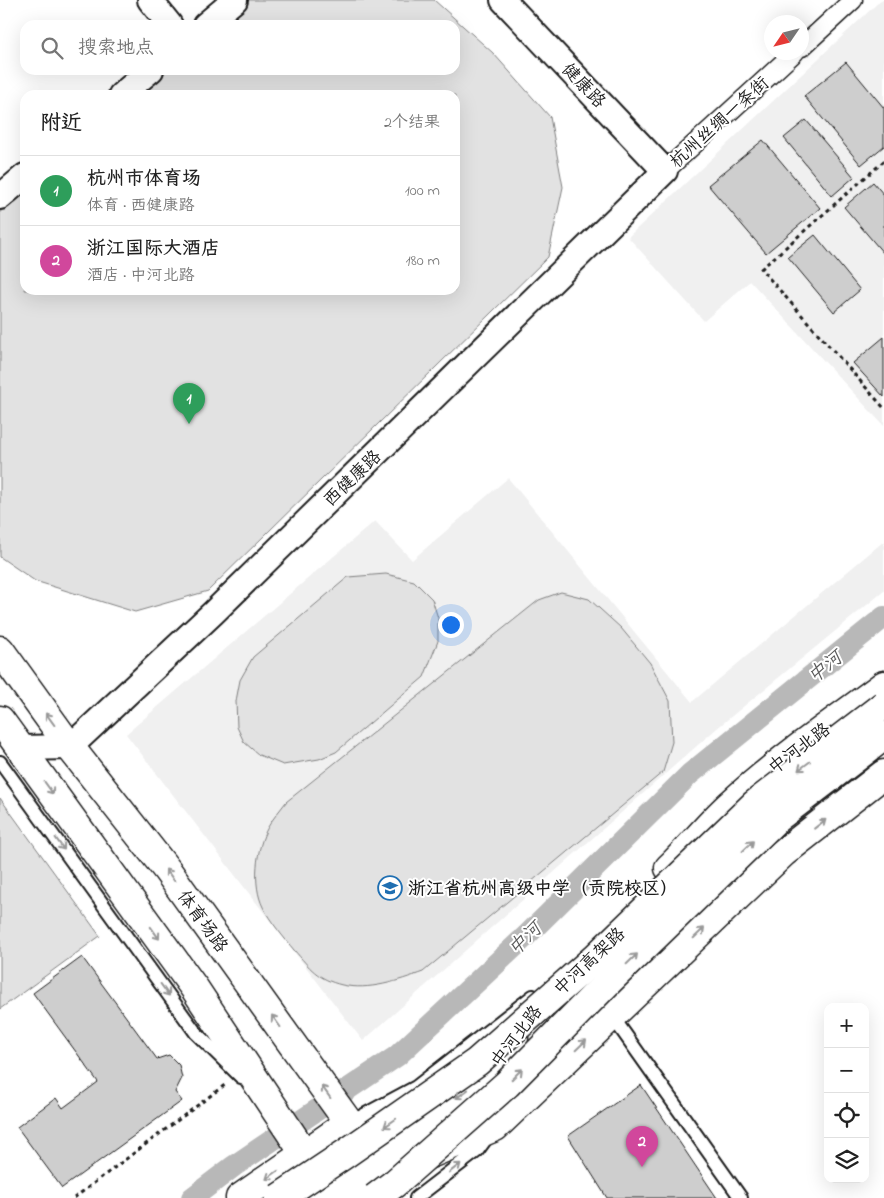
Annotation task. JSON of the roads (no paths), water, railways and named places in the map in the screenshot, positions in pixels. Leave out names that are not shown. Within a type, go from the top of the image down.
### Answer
[{"type":"main road","name":"体育场路","points":[[0,650],[70,747],[167,870],[349,1123],[376,1177],[398,1198]]},
{"type":"main road","name":"中河北路","points":[[376,1177],[483,1079],[565,971],[600,934],[689,849],[731,804],[774,766],[884,685]]},
{"type":"main road","name":"中河高架路","points":[[279,1198],[346,1154],[477,1062],[594,959],[755,804],[884,705]]},
{"type":"main road","points":[[0,720],[10,755],[116,900],[195,989],[304,1153],[335,1196]]},
{"type":"main road","name":"中河高架路","points":[[376,1177],[395,1184],[507,1084],[610,980],[776,819],[884,736]]},
{"type":"main road","name":"中河北路","points":[[335,1196],[495,1127],[783,853],[884,774]]},
{"type":"main road","points":[[240,1198],[349,1123]]},
{"type":"street","points":[[150,0],[166,20]]},
{"type":"street","points":[[211,20],[235,0]]},
{"type":"street","name":"健康路","points":[[503,0],[665,171]]},
{"type":"street","points":[[809,41],[853,0]]},
{"type":"street","name":"杭州丝绸一条街","points":[[665,171],[786,60]]},
{"type":"street","points":[[127,90],[145,75]]},
{"type":"street","name":"西健康路","points":[[70,747],[213,613],[665,171]]},
{"type":"street","points":[[0,197],[20,180]]},
{"type":"street","points":[[10,755],[70,747]]},
{"type":"lane","points":[[116,900],[196,1032],[238,1074],[265,1093]]},
{"type":"lane","points":[[349,1123],[416,1087],[565,971]]},
{"type":"lane","points":[[612,1016],[740,1198]]},
{"type":"lane","points":[[416,1198],[477,1150],[495,1127]]},
{"type":"waterway","name":"中河","points":[[192,1198],[234,1166],[397,1056],[527,935],[690,774],[884,617]]},
{"type":"place","name":"杭州市体育场","points":[[189,424]]},
{"type":"place","name":"浙江省杭州高级中学（贡院校区）","points":[[390,888]]},
{"type":"place","name":"浙江国际大酒店","points":[[642,1167]]}]
